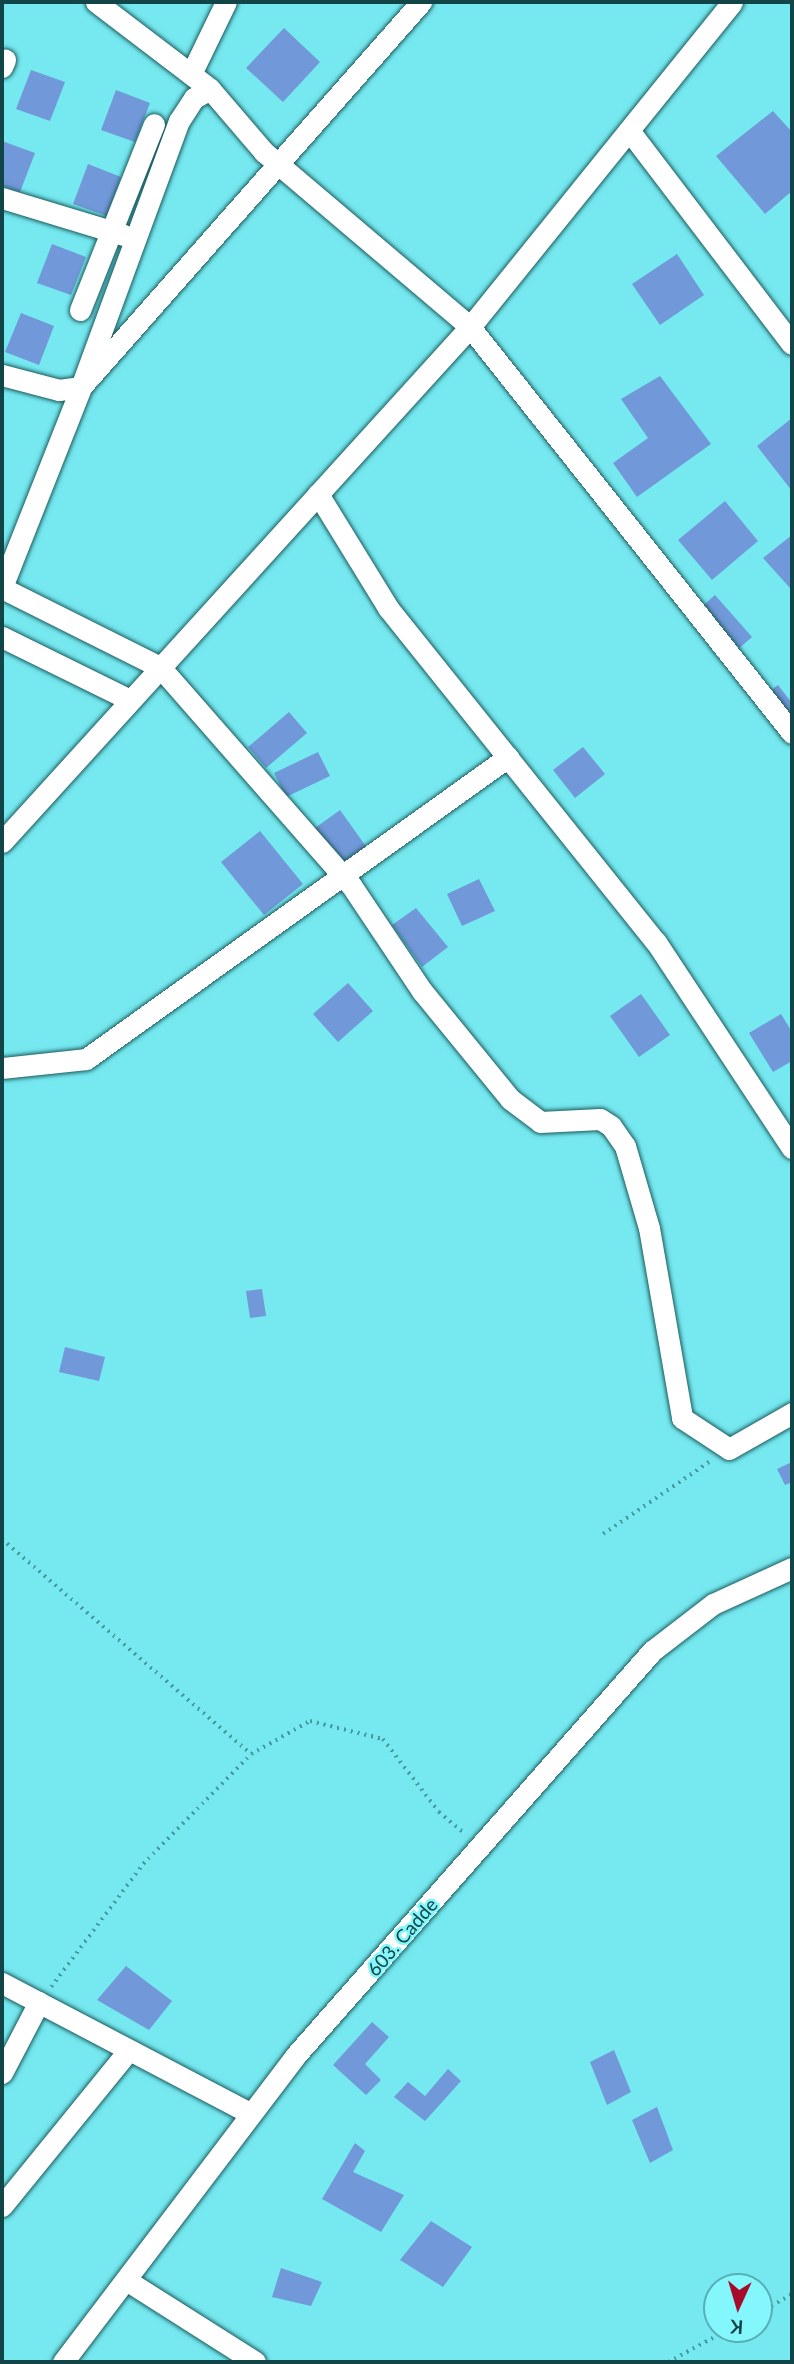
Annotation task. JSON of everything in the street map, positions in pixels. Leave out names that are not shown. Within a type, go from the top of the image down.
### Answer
[{"type":"street","points":[[96,2],[210,89],[279,165],[470,327],[792,733]]},
{"type":"street","points":[[191,74],[226,2]]},
{"type":"street","points":[[2,375],[59,390],[82,387],[421,2]]},
{"type":"street","points":[[4,834],[470,327],[631,133],[732,2]]},
{"type":"street","points":[[210,89],[194,98],[179,121],[82,387],[2,587],[160,667],[345,879],[406,970],[510,1099],[540,1122],[600,1119],[625,1146],[649,1228],[674,1397],[682,1418],[729,1449],[792,1412]]},
{"type":"street","points":[[80,310],[154,124]]},
{"type":"street","points":[[631,133],[792,344]]},
{"type":"street","points":[[2,198],[136,239]]},
{"type":"street","points":[[318,494],[388,608],[656,942],[792,1148]]},
{"type":"street","points":[[2,637],[130,700]]},
{"type":"street","points":[[2,1068],[86,1059],[345,879],[508,757]]},
{"type":"street","name":"603. Cadde","points":[[63,2362],[251,2114],[652,1651],[713,1604],[792,1568]]},
{"type":"street","points":[[2,1983],[251,2114]]},
{"type":"street","points":[[2,2073],[39,2003]]},
{"type":"street","points":[[2,2206],[129,2050]]},
{"type":"street","points":[[126,2280],[255,2362]]},
{"type":"path","points":[[603,1534],[729,1449]]},
{"type":"path","points":[[2,1539],[251,1754]]},
{"type":"path","points":[[39,2003],[143,1864],[251,1754],[310,1721],[383,1739],[439,1812],[480,1847]]},
{"type":"path","points":[[773,2305],[792,2294]]},
{"type":"path","points":[[668,2362],[703,2343]]},
{"type":"building","points":[[284,28],[320,62],[283,102],[246,68]]},
{"type":"building","points":[[31,70],[65,82],[50,121],[16,109]]},
{"type":"building","points":[[116,90],[150,103],[135,142],[101,130]]},
{"type":"building","points":[[773,111],[792,132],[792,191],[765,214],[716,156]]},
{"type":"building","points":[[2,141],[35,153],[20,192],[2,186]]},
{"type":"building","points":[[88,164],[121,177],[107,216],[73,204]]},
{"type":"building","points":[[52,244],[86,257],[71,295],[37,283]]},
{"type":"building","points":[[677,254],[704,295],[660,325],[632,284]]},
{"type":"building","points":[[21,313],[54,326],[39,365],[5,352]]},
{"type":"building","points":[[660,376],[711,444],[637,497],[613,463],[648,438],[621,399]]},
{"type":"building","points":[[792,418],[792,491],[757,446]]},
{"type":"building","points":[[725,501],[758,541],[712,580],[678,540]]},
{"type":"building","points":[[792,535],[792,587],[790,588],[763,558]]},
{"type":"building","points":[[715,595],[752,637],[736,651],[699,609]]},
{"type":"building","points":[[778,685],[792,703],[792,727],[765,695]]},
{"type":"building","points":[[289,712],[307,733],[266,768],[248,747]]},
{"type":"building","points":[[583,747],[605,774],[575,798],[553,770]]},
{"type":"building","points":[[318,752],[330,776],[286,797],[274,773]]},
{"type":"building","points":[[340,810],[370,852],[345,870],[315,828]]},
{"type":"building","points":[[260,831],[303,884],[264,915],[221,862]]},
{"type":"building","points":[[479,879],[495,911],[462,926],[447,894]]},
{"type":"building","points":[[416,908],[448,947],[422,967],[392,925]]},
{"type":"building","points":[[348,983],[373,1011],[338,1042],[313,1014]]},
{"type":"building","points":[[641,994],[670,1035],[639,1057],[610,1016]]},
{"type":"building","points":[[781,1014],[792,1032],[792,1061],[773,1072],[749,1033]]},
{"type":"building","points":[[262,1289],[266,1316],[250,1318],[246,1291]]},
{"type":"building","points":[[65,1347],[105,1357],[99,1381],[59,1372]]},
{"type":"building","points":[[792,1462],[792,1482],[785,1485],[777,1469]]},
{"type":"building","points":[[126,1966],[172,2001],[149,2030],[97,2000]]},
{"type":"building","points":[[372,2022],[389,2037],[365,2064],[381,2080],[366,2095],[333,2065]]},
{"type":"building","points":[[614,2050],[631,2092],[607,2105],[590,2062]]},
{"type":"building","points":[[448,2069],[461,2081],[425,2121],[394,2097],[408,2082],[425,2096]]},
{"type":"building","points":[[657,2107],[673,2150],[650,2163],[632,2120]]},
{"type":"building","points":[[355,2143],[365,2151],[353,2172],[404,2195],[381,2232],[322,2199]]},
{"type":"building","points":[[431,2221],[472,2247],[443,2287],[400,2260]]},
{"type":"building","points":[[281,2268],[322,2282],[311,2306],[272,2297]]}]
